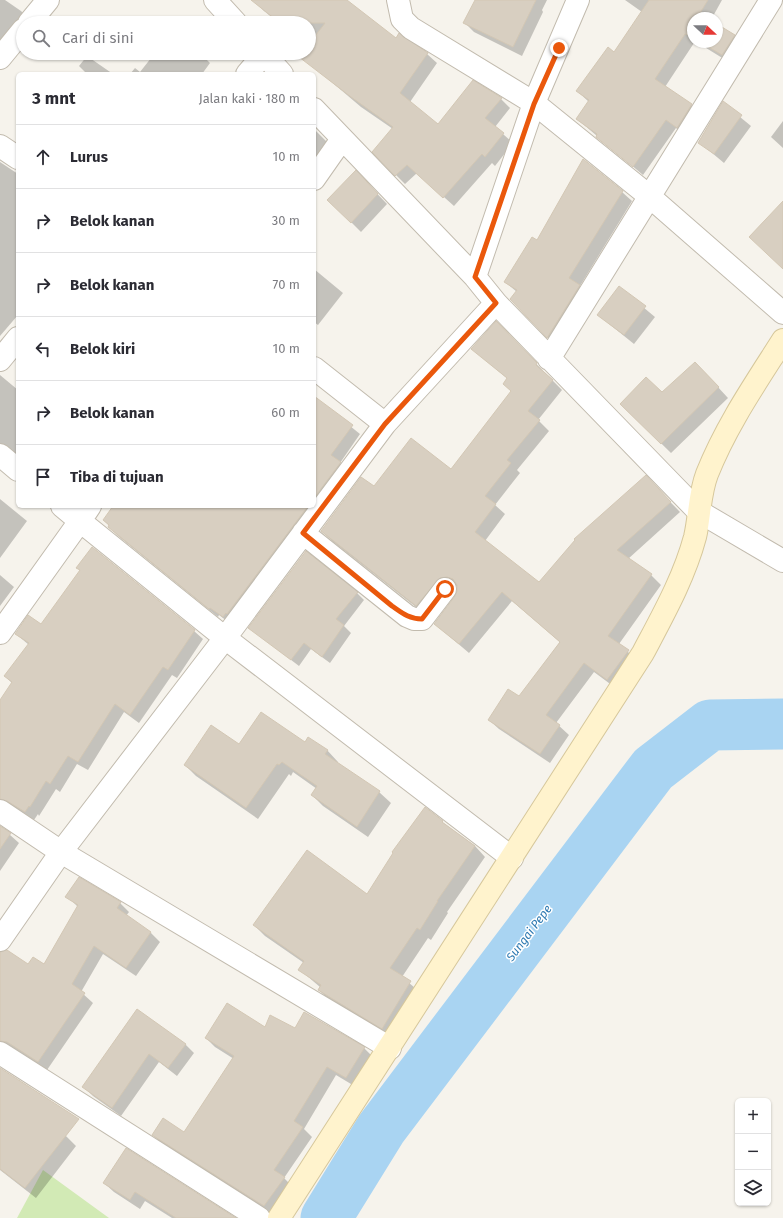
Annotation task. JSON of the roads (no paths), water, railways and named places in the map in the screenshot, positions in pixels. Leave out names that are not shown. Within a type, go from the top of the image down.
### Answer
[{"type":"main road","points":[[279,1218],[390,1048],[643,653],[683,574],[695,535],[698,511],[706,475],[730,423],[783,340]]},
{"type":"street","points":[[35,16],[48,0]]},
{"type":"street","points":[[215,0],[230,16]]},
{"type":"street","points":[[398,0],[402,19],[411,28],[534,104],[649,196],[783,313]]},
{"type":"street","points":[[475,277],[534,104],[578,0]]},
{"type":"street","points":[[549,359],[771,0]]},
{"type":"street","points":[[0,58],[16,39]]},
{"type":"street","points":[[249,72],[259,60]]},
{"type":"street","points":[[269,60],[280,72]]},
{"type":"street","points":[[316,111],[475,277],[496,303],[549,359],[698,511],[783,561]]},
{"type":"street","points":[[316,176],[342,139]]},
{"type":"street","points":[[0,146],[16,157]]},
{"type":"street","points":[[0,940],[61,852],[225,638],[385,424],[496,303]]},
{"type":"street","points":[[0,360],[16,340]]},
{"type":"street","points":[[316,370],[385,424]]},
{"type":"street","points":[[0,455],[16,468]]},
{"type":"street","points":[[69,508],[85,513],[225,638],[512,858]]},
{"type":"street","points":[[0,633],[85,513]]},
{"type":"street","points":[[303,533],[392,606],[414,619],[422,619],[445,589]]},
{"type":"street","points":[[0,811],[61,852],[390,1048]]},
{"type":"street","points":[[0,1053],[259,1218]]},
{"type":"waterway","name":"Sungai Pepe","points":[[326,1218],[381,1129],[653,769],[710,725],[783,724]]}]
